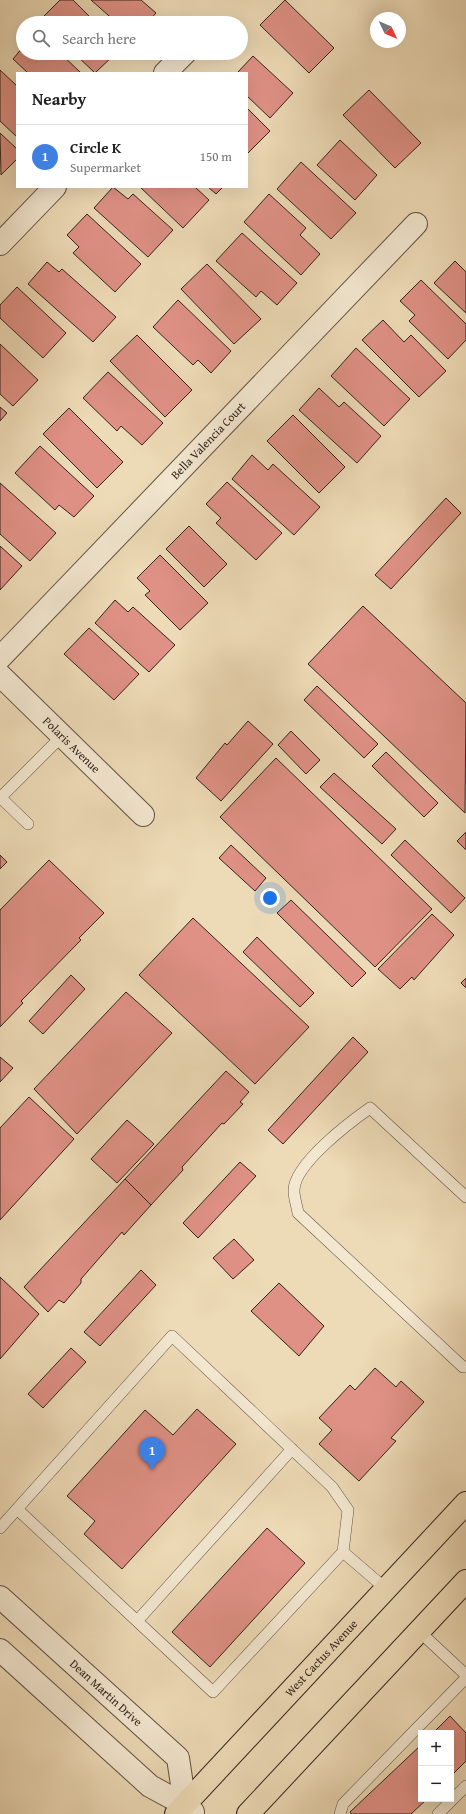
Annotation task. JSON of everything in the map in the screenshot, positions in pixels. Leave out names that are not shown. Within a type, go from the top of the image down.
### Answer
[{"type":"main road","name":"West Cactus Avenue","points":[[185,1811],[466,1503]]},
{"type":"main road","points":[[248,1814],[420,1632],[466,1581]]},
{"type":"street","points":[[166,72],[178,60]]},
{"type":"street","points":[[0,244],[54,188]]},
{"type":"street","name":"Bella Valencia Court","points":[[0,658],[416,224]]},
{"type":"street","name":"Polaris Avenue","points":[[0,675],[63,735],[143,816]]},
{"type":"street","name":"Dean Martin Drive","points":[[0,1597],[178,1758],[185,1811]]},
{"type":"street","points":[[0,1650],[150,1786],[185,1811]]},
{"type":"lane","points":[[28,824],[0,797],[63,735]]},
{"type":"lane","points":[[466,1197],[370,1108],[338,1131],[302,1170],[294,1190],[298,1213],[463,1367],[466,1367]]},
{"type":"lane","points":[[0,1528],[17,1509],[172,1336],[332,1487],[348,1510],[343,1552],[213,1692],[138,1620],[17,1509]]},
{"type":"lane","points":[[138,1620],[292,1449]]},
{"type":"lane","points":[[343,1552],[386,1589]]},
{"type":"lane","points":[[340,1814],[343,1804],[466,1677],[420,1632]]},
{"type":"lane","points":[[438,1814],[466,1786]]},
{"type":"building","points":[[60,0],[73,0],[89,16],[44,16]]},
{"type":"building","points":[[91,0],[141,0],[156,13],[153,16],[109,16]]},
{"type":"building","points":[[285,0],[334,48],[309,73],[260,25]]},
{"type":"building","points":[[16,55],[16,60],[67,60],[80,72],[27,72],[13,59]]},
{"type":"building","points":[[253,56],[293,93],[270,118],[248,97],[248,72],[238,72]]},
{"type":"building","points":[[81,60],[109,60],[96,72],[94,72]]},
{"type":"building","points":[[0,70],[16,85],[16,136],[0,121]]},
{"type":"building","points":[[369,90],[421,143],[395,168],[343,115]]},
{"type":"building","points":[[248,109],[270,131],[248,153]]},
{"type":"building","points":[[0,133],[16,148],[16,160],[1,175]]},
{"type":"building","points":[[340,140],[377,175],[355,200],[317,165]]},
{"type":"building","points":[[301,162],[356,213],[331,239],[277,189]]},
{"type":"building","points":[[112,188],[114,188],[128,199],[133,194],[173,230],[148,257],[94,208]]},
{"type":"building","points":[[141,188],[196,188],[209,200],[183,228]]},
{"type":"building","points":[[209,188],[222,188],[216,194]]},
{"type":"building","points":[[269,194],[306,228],[300,235],[320,254],[301,275],[244,222]]},
{"type":"building","points":[[87,214],[141,264],[115,292],[73,253],[79,247],[67,235]]},
{"type":"building","points":[[242,233],[297,283],[277,305],[261,291],[256,297],[216,261]]},
{"type":"building","points":[[455,261],[466,272],[466,313],[434,283]]},
{"type":"building","points":[[47,262],[59,272],[62,269],[116,317],[93,342],[28,284]]},
{"type":"building","points":[[207,264],[261,319],[234,344],[181,289]]},
{"type":"building","points":[[421,280],[466,324],[466,340],[448,359],[409,321],[415,315],[400,301]]},
{"type":"building","points":[[17,287],[66,333],[43,358],[0,318],[0,305]]},
{"type":"building","points":[[178,300],[231,351],[211,373],[198,360],[193,365],[153,327]]},
{"type":"building","points":[[383,320],[404,342],[411,335],[446,371],[419,397],[362,340]]},
{"type":"building","points":[[137,335],[192,390],[165,417],[110,361]]},
{"type":"building","points":[[0,344],[38,380],[13,406],[0,394]]},
{"type":"building","points":[[356,348],[410,399],[384,426],[331,376]]},
{"type":"building","points":[[108,372],[163,423],[142,445],[121,426],[117,431],[83,398]]},
{"type":"building","points":[[319,388],[339,407],[344,402],[381,436],[357,463],[299,410]]},
{"type":"building","points":[[0,407],[7,413],[0,421]]},
{"type":"building","points":[[69,408],[123,462],[97,488],[43,434]]},
{"type":"building","points":[[293,415],[345,467],[319,493],[267,441]]},
{"type":"building","points":[[40,446],[94,496],[74,517],[59,505],[55,510],[15,473]]},
{"type":"building","points":[[252,455],[268,470],[273,464],[320,507],[294,535],[232,479]]},
{"type":"building","points":[[227,482],[282,533],[256,560],[216,523],[221,518],[206,504]]},
{"type":"building","points":[[0,483],[56,533],[30,561],[0,534]]},
{"type":"building","points":[[446,498],[461,513],[391,589],[375,575]]},
{"type":"building","points":[[189,526],[227,564],[204,587],[166,549]]},
{"type":"building","points":[[0,546],[22,566],[0,590]]},
{"type":"building","points":[[160,555],[208,603],[180,630],[145,595],[150,591],[137,578]]},
{"type":"building","points":[[115,600],[128,612],[133,607],[175,645],[149,672],[95,623]]},
{"type":"building","points":[[363,606],[466,703],[465,813],[308,664]]},
{"type":"building","points":[[89,628],[139,674],[114,700],[64,654]]},
{"type":"building","points":[[317,686],[378,744],[364,758],[304,700]]},
{"type":"building","points":[[248,721],[273,744],[221,801],[196,778],[225,743],[227,745]]},
{"type":"building","points":[[291,731],[320,760],[306,774],[278,745]]},
{"type":"building","points":[[386,752],[438,803],[424,817],[372,766]]},
{"type":"building","points":[[276,758],[432,909],[375,967],[220,817]]},
{"type":"building","points":[[334,773],[396,829],[382,844],[320,787]]},
{"type":"building","points":[[466,832],[466,850],[457,841]]},
{"type":"building","points":[[405,840],[465,898],[451,913],[391,855]]},
{"type":"building","points":[[231,845],[266,878],[255,891],[219,858]]},
{"type":"building","points":[[0,855],[7,862],[0,869]]},
{"type":"building","points":[[49,860],[104,913],[79,938],[81,940],[21,1001],[23,1003],[0,1027],[0,910]]},
{"type":"building","points":[[291,900],[366,973],[352,987],[277,913]]},
{"type":"building","points":[[432,914],[454,935],[414,980],[412,977],[400,989],[378,969]]},
{"type":"building","points":[[193,918],[309,1027],[255,1084],[139,975]]},
{"type":"building","points":[[257,937],[314,993],[300,1007],[243,952]]},
{"type":"building","points":[[71,975],[85,989],[43,1034],[29,1021]]},
{"type":"building","points":[[466,978],[466,988],[461,983]]},
{"type":"building","points":[[126,992],[172,1033],[77,1134],[34,1089]]},
{"type":"building","points":[[353,1037],[368,1052],[283,1144],[268,1130]]},
{"type":"building","points":[[0,1057],[13,1068],[0,1082]]},
{"type":"building","points":[[226,1071],[249,1092],[240,1102],[243,1104],[224,1124],[222,1123],[182,1167],[183,1170],[151,1205],[125,1179]]},
{"type":"building","points":[[29,1097],[74,1139],[0,1220],[0,1128]]},
{"type":"building","points":[[127,1120],[154,1144],[117,1183],[91,1159]]},
{"type":"building","points":[[240,1162],[256,1176],[198,1238],[183,1223]]},
{"type":"building","points":[[125,1179],[151,1205],[124,1235],[122,1232],[81,1279],[81,1283],[64,1303],[59,1300],[48,1312],[24,1287]]},
{"type":"building","points":[[234,1239],[254,1260],[233,1279],[213,1258]]},
{"type":"building","points":[[141,1270],[156,1285],[100,1346],[84,1332]]},
{"type":"building","points":[[0,1277],[39,1314],[0,1359]]},
{"type":"building","points":[[279,1283],[324,1326],[299,1356],[251,1311]]},
{"type":"building","points":[[71,1348],[86,1362],[43,1408],[28,1394]]},
{"type":"building","points":[[375,1368],[396,1387],[401,1381],[424,1402],[391,1438],[396,1441],[359,1481],[319,1444],[332,1430],[319,1418],[350,1385],[355,1390]]},
{"type":"building","points":[[197,1409],[236,1444],[122,1569],[84,1534],[95,1521],[67,1496],[145,1410],[173,1435]]},
{"type":"building","points":[[267,1528],[305,1563],[210,1667],[172,1632]]},
{"type":"building","points":[[450,1716],[466,1733],[466,1761],[454,1773],[454,1730],[436,1730]]},
{"type":"building","points":[[418,1748],[418,1802],[424,1802],[411,1814],[351,1814],[350,1812]]},
{"type":"place","name":"Circle K","points":[[152,1470]]}]
